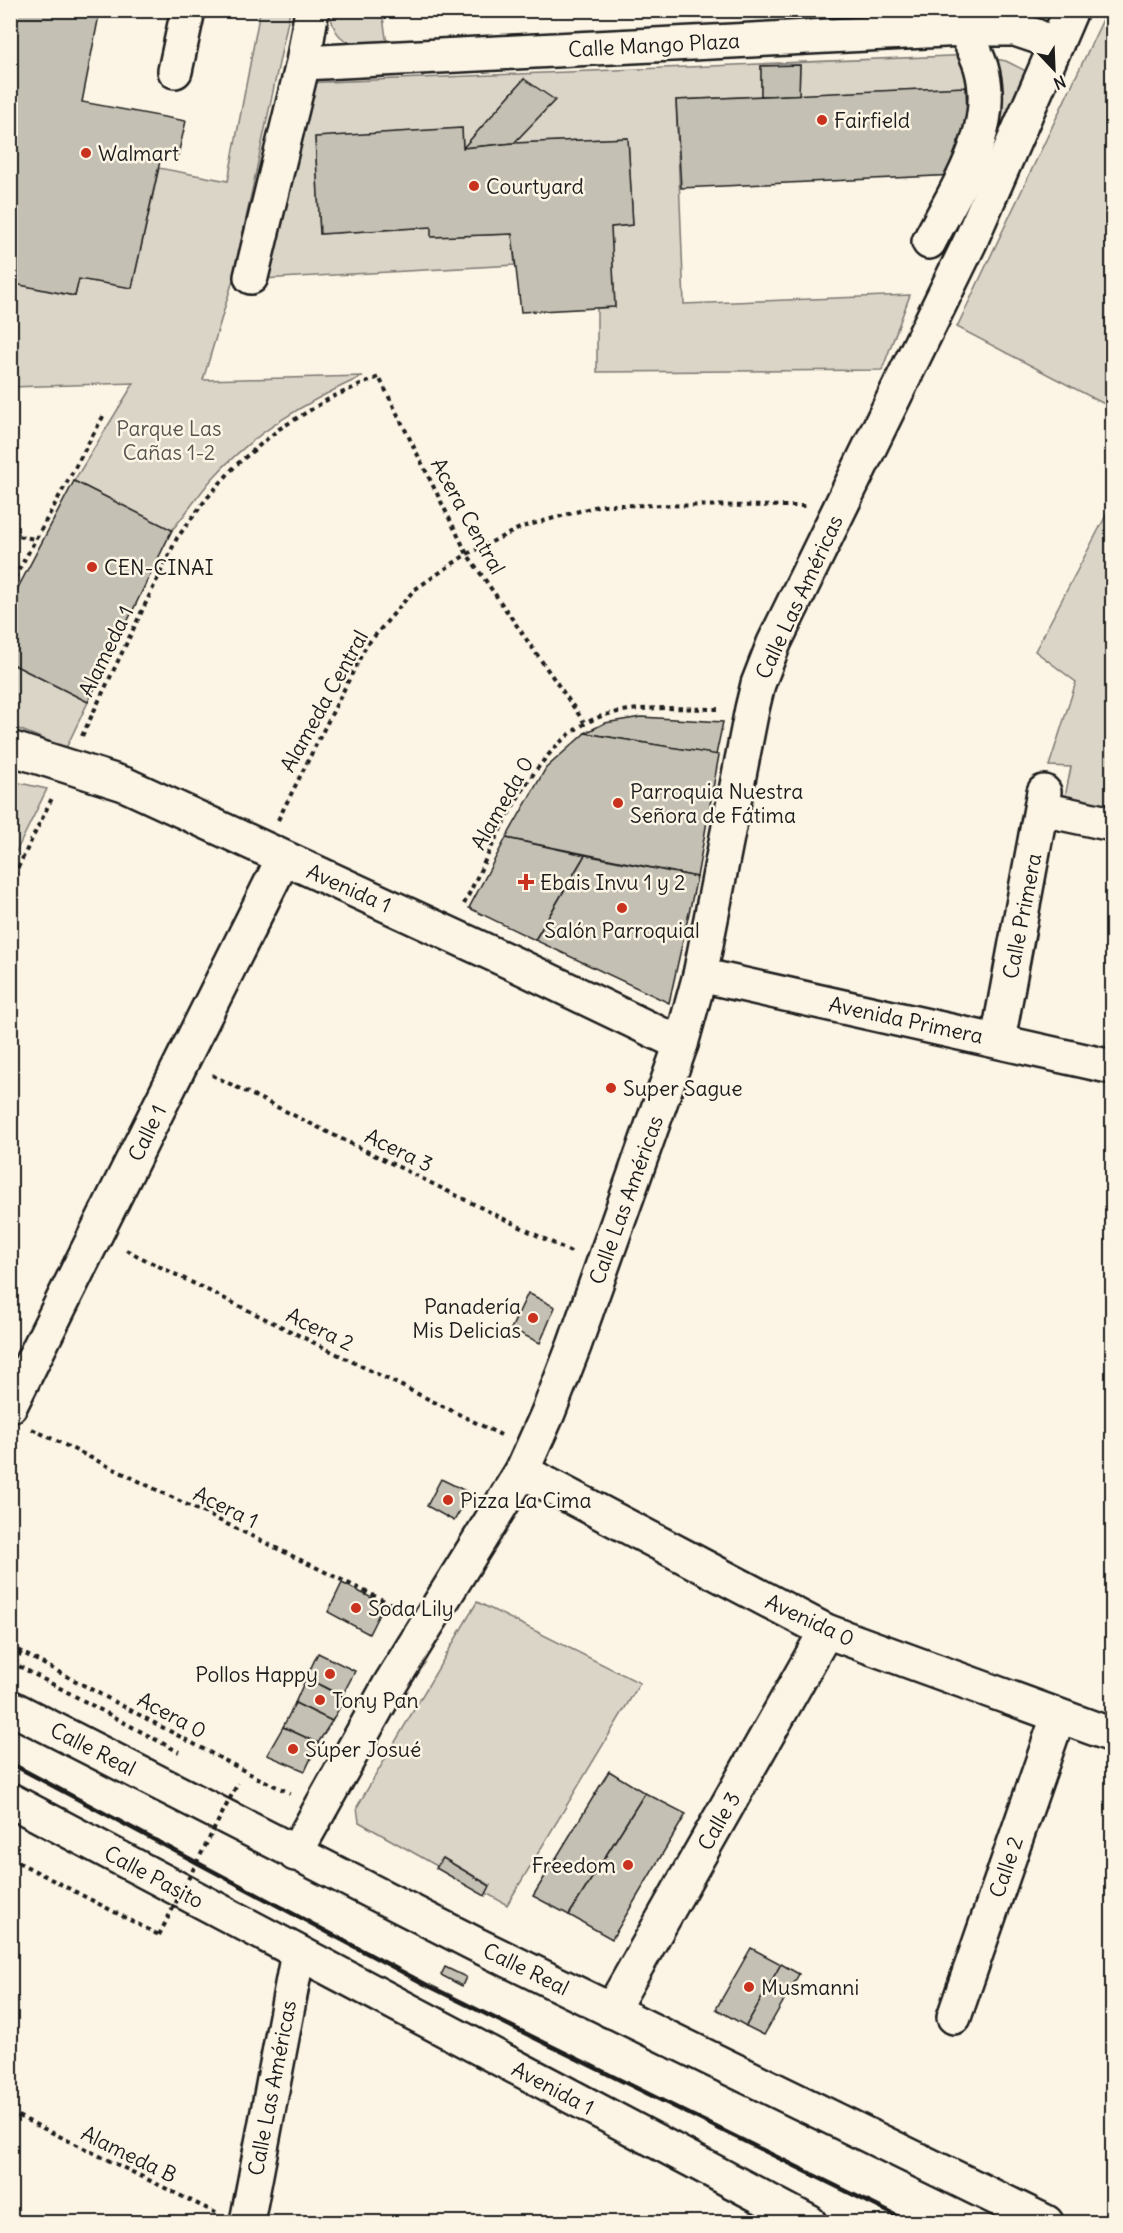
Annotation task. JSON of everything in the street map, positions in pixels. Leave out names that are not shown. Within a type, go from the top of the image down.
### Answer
[{"type":"street","points":[[175,71],[188,10]]},
{"type":"street","points":[[252,277],[303,63],[312,10]]},
{"type":"street","name":"Calle Las Américas","points":[[295,1854],[428,1622],[526,1460],[574,1346],[681,1044],[700,975],[758,684],[774,643],[970,242],[1071,10]]},
{"type":"street","name":"Calle Mango Plaza","points":[[303,63],[964,29],[1015,28],[1056,45]]},
{"type":"street","points":[[929,242],[976,150],[985,115],[981,66],[964,29]]},
{"type":"street","name":"Avenida 1","points":[[10,748],[124,784],[449,933],[681,1044]]},
{"type":"street","name":"Calle Primera","points":[[998,1040],[1043,800],[1113,824]]},
{"type":"street","name":"Calle 1","points":[[16,1415],[96,1235],[183,1060],[274,853]]},
{"type":"street","name":"Avenida Primera","points":[[700,975],[1113,1067]]},
{"type":"street","name":"Avenida 0","points":[[526,1460],[826,1631],[1058,1717],[1113,1735]]},
{"type":"street","name":"Calle 3","points":[[611,2011],[826,1631]]},
{"type":"street","name":"Calle Real","points":[[10,1707],[295,1854],[1046,2223]]},
{"type":"street","name":"Calle 2","points":[[954,2017],[1058,1717]]},
{"type":"street","name":"Calle Pasito","points":[[10,1800],[298,1953]]},
{"type":"street","name":"Calle Las Américas","points":[[236,2220],[298,1953]]},
{"type":"street","name":"Avenida 1","points":[[298,1953],[809,2223]]},
{"type":"path","name":"Acera Central","points":[[379,377],[467,554],[584,722]]},
{"type":"path","name":"Alameda 1","points":[[10,884],[177,538],[207,498],[236,465],[279,429],[332,397],[379,377]]},
{"type":"path","points":[[10,586],[105,413]]},
{"type":"path","name":"Alameda Central","points":[[274,853],[342,690],[366,646],[414,590],[467,554],[522,527],[601,505],[842,506]]},
{"type":"path","points":[[10,535],[36,539]]},
{"type":"path","name":"Alameda 0","points":[[449,933],[531,777],[556,745],[584,722],[608,714],[632,710],[752,709]]},
{"type":"path","name":"Acera 3","points":[[183,1060],[602,1267]]},
{"type":"path","name":"Acera 2","points":[[96,1235],[526,1460]]},
{"type":"path","name":"Acera 1","points":[[16,1415],[428,1622]]},
{"type":"path","name":"Acera 0","points":[[10,1646],[254,1776],[321,1807]]},
{"type":"path","points":[[21,1652],[15,1664],[188,1756]]},
{"type":"path","points":[[10,1858],[159,1935],[238,1784],[228,1778]]},
{"type":"path","name":"Alameda B","points":[[10,2112],[236,2220]]},
{"type":"green space","name":"Parque Las Cañas 1-2","points":[[260,11],[290,11],[233,280],[203,380],[363,376],[301,408],[245,447],[212,479],[172,530],[74,481],[134,383],[11,387],[10,283],[75,296],[79,279],[132,288],[159,168],[228,181]]},
{"type":"green space","points":[[330,11],[382,11],[387,44],[357,44],[342,38],[332,23]]},
{"type":"green space","points":[[790,11],[1046,11],[1021,16],[790,23]]},
{"type":"green space","points":[[1107,11],[1112,11],[1112,408],[957,327]]},
{"type":"green space","points":[[974,55],[1006,61],[1028,72],[951,226],[958,141],[968,140],[966,87],[799,95],[800,65],[761,66],[761,96],[676,100],[684,304],[910,295],[882,370],[597,372],[597,308],[615,307],[611,227],[633,225],[628,138],[514,143],[524,79],[463,148],[462,128],[315,138],[320,234],[431,227],[432,237],[512,234],[515,265],[262,279],[302,83]]},
{"type":"green space","points":[[1112,504],[1112,813],[1064,802],[1071,767],[1049,766],[1076,682],[1035,651]]},
{"type":"green space","points":[[10,663],[88,702],[66,748],[11,726]]},
{"type":"green space","points":[[10,781],[47,789],[11,862]]},
{"type":"green space","points":[[477,1602],[640,1683],[507,1905],[486,1893],[490,1885],[443,1858],[437,1866],[359,1822],[357,1807]]},
{"type":"building","name":"Walmart","points":[[10,10],[100,10],[82,102],[186,121],[178,155],[162,152],[132,288],[79,279],[75,296],[10,283]]},
{"type":"building","points":[[800,65],[799,95],[761,96],[761,66]]},
{"type":"building","points":[[524,79],[555,100],[514,143],[463,148]]},
{"type":"building","name":"Fairfield","points":[[966,87],[968,140],[958,141],[957,175],[681,188],[676,100]]},
{"type":"building","name":"Courtyard","points":[[462,128],[463,148],[514,143],[628,138],[633,225],[611,227],[615,307],[521,312],[512,234],[431,237],[431,227],[320,234],[315,137]]},
{"type":"building","name":"CEN-CINAI","points":[[74,481],[172,530],[88,702],[10,663],[10,603]]},
{"type":"building","points":[[641,717],[723,722],[716,755],[585,733],[605,723]]},
{"type":"building","name":"Parroquia Nuestra Señora de Fátima","points":[[585,733],[719,755],[697,877],[506,838],[546,768]]},
{"type":"building","name":"Ebais Invu 1 y 2","points":[[506,838],[585,855],[535,940],[469,908]]},
{"type":"building","name":"Salón Parroquial","points":[[585,855],[697,877],[669,1003],[535,940]]},
{"type":"building","name":"Panadería Mis Delicias","points":[[528,1293],[555,1307],[540,1343],[511,1329]]},
{"type":"building","name":"Pizza La Cima","points":[[441,1479],[470,1493],[454,1521],[427,1506]]},
{"type":"building","name":"Soda Lily","points":[[342,1583],[384,1604],[369,1634],[328,1612]]},
{"type":"building","name":"Pollos Happy","points":[[318,1653],[355,1671],[342,1696],[306,1678]]},
{"type":"building","name":"Tony Pan","points":[[306,1678],[345,1698],[332,1721],[295,1703]]},
{"type":"building","points":[[295,1703],[332,1721],[318,1743],[283,1727]]},
{"type":"building","name":"Súper Josué","points":[[283,1727],[318,1743],[305,1771],[267,1755]]},
{"type":"building","points":[[609,1771],[645,1793],[569,1915],[533,1896]]},
{"type":"building","name":"Freedom","points":[[645,1793],[686,1814],[612,1939],[569,1915]]},
{"type":"building","points":[[443,1858],[490,1886],[485,1896],[436,1868]]},
{"type":"building","name":"Musmanni","points":[[751,1948],[781,1964],[746,2026],[716,2009]]},
{"type":"building","points":[[781,1964],[799,1974],[764,2035],[746,2026]]},
{"type":"building","points":[[445,1967],[466,1977],[462,1986],[441,1975]]},
{"type":"railway","points":[[10,1763],[425,1984],[909,2222]]},
{"type":"place","name":"Fairfield","points":[[822,120]]},
{"type":"place","name":"Walmart","points":[[86,153]]},
{"type":"place","name":"Courtyard","points":[[474,186]]},
{"type":"place","name":"CEN-CINAI","points":[[92,567]]},
{"type":"place","name":"Parroquia Nuestra Señora de Fátima","points":[[618,803]]},
{"type":"place","name":"Ebais Invu 1 y 2","points":[[526,882]]},
{"type":"place","name":"Salón Parroquial","points":[[622,908]]},
{"type":"place","name":"Super Sague","points":[[611,1088]]},
{"type":"place","name":"Panadería Mis Delicias","points":[[533,1318]]},
{"type":"place","name":"Pizza La Cima","points":[[448,1500]]},
{"type":"place","name":"Soda Lily","points":[[356,1608]]},
{"type":"place","name":"Pollos Happy","points":[[330,1674]]},
{"type":"place","name":"Tony Pan","points":[[320,1700]]},
{"type":"place","name":"Súper Josué","points":[[293,1749]]},
{"type":"place","name":"Freedom","points":[[628,1865]]},
{"type":"place","name":"Musmanni","points":[[749,1987]]}]
